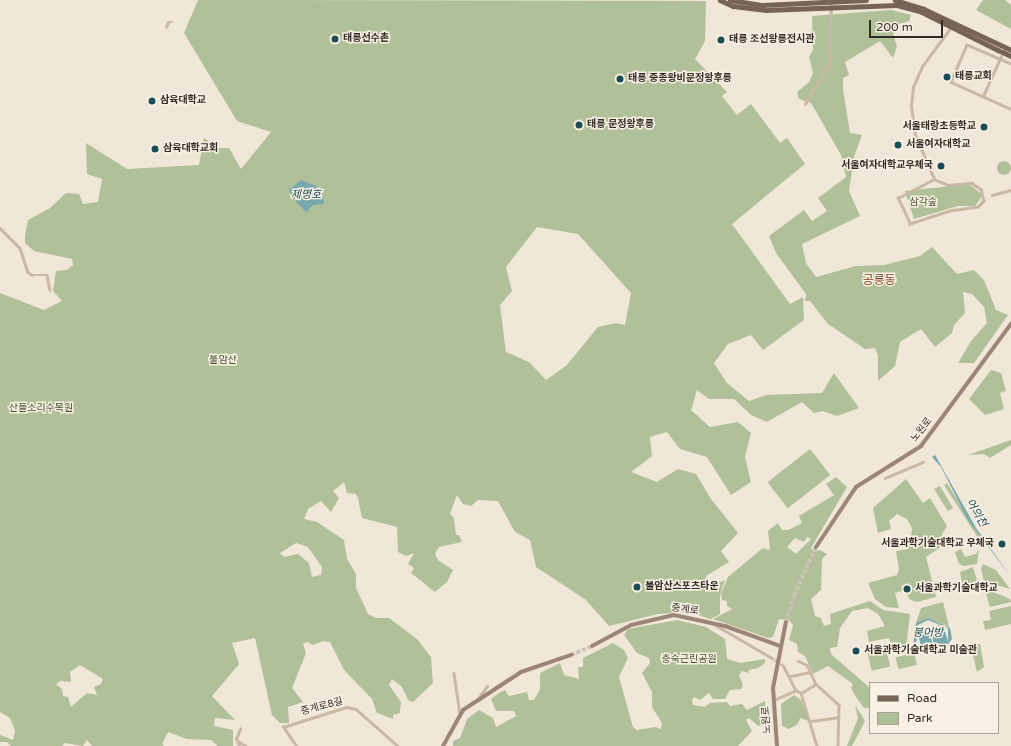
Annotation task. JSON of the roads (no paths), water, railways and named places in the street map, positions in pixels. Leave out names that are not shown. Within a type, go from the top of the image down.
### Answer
[{"type":"main road","points":[[721,0],[733,6],[766,10],[831,5],[866,0]]},
{"type":"main road","points":[[730,0],[763,5],[904,3]]},
{"type":"main road","points":[[895,0],[952,26],[1011,56]]},
{"type":"main road","points":[[952,26],[1011,50]]},
{"type":"main road","name":"노원로","points":[[816,547],[856,487],[921,446],[1010,326]]},
{"type":"main road","name":"중계로","points":[[592,646],[631,625],[659,616],[694,618],[780,646]]},
{"type":"main road","name":"노원로","points":[[777,746],[774,700],[780,646],[786,622]]},
{"type":"main road","points":[[443,746],[460,714],[476,701],[521,672],[570,655]]},
{"type":"street","points":[[805,104],[829,63],[831,5]]},
{"type":"street","points":[[166,27],[168,22],[172,22]]},
{"type":"street","points":[[934,179],[898,198],[910,224],[950,211],[978,207],[984,201],[981,189],[972,183],[948,185],[934,179],[915,135],[911,106],[913,88],[923,65],[952,26]]},
{"type":"street","points":[[1011,64],[967,45],[951,82],[1011,109]]},
{"type":"street","points":[[983,96],[1000,59],[1001,51]]},
{"type":"street","points":[[992,195],[1011,190]]},
{"type":"street","points":[[0,228],[20,248],[28,272],[32,275],[47,275],[50,290]]},
{"type":"street","points":[[885,478],[923,462]]},
{"type":"street","points":[[712,623],[772,658]]},
{"type":"street","points":[[798,660],[807,665],[816,684],[839,705],[838,746]]},
{"type":"street","points":[[783,665],[791,676],[796,690],[801,693],[811,721],[817,746]]},
{"type":"street","points":[[791,676],[810,672]]},
{"type":"street","points":[[454,673],[460,714]]},
{"type":"street","points":[[801,693],[816,684]]},
{"type":"street","points":[[476,701],[487,686]]},
{"type":"street","points":[[774,700],[796,690]]},
{"type":"street","name":"중계로8길","points":[[296,746],[283,727],[347,707],[356,709],[398,746]]},
{"type":"street","points":[[811,721],[838,717]]},
{"type":"street","points":[[239,746],[237,740],[240,729]]},
{"type":"street","points":[[237,740],[246,746]]},
{"type":"water","name":"제명호","points":[[301,180],[321,188],[324,204],[313,205],[306,212],[297,203],[289,190]]},
{"type":"water","points":[[935,455],[976,528],[1011,577],[968,520],[941,467],[932,457]]},
{"type":"water","name":"붕어방","points":[[928,618],[950,628],[952,639],[948,644],[917,649],[913,647],[916,623]]},
{"type":"tunnel","points":[[786,622],[794,595],[816,547]]},
{"type":"tunnel","points":[[571,655],[592,646]]},
{"type":"tunnel","points":[[772,658],[783,665]]},
{"type":"place","name":"태릉선수촌","points":[[335,39]]},
{"type":"place","name":"태릉 조선왕릉전시관","points":[[721,40]]},
{"type":"place","name":"태릉교회","points":[[947,77]]},
{"type":"place","name":"태릉 중종왕비문정왕후릉","points":[[620,79]]},
{"type":"place","name":"삼육대학교","points":[[152,101]]},
{"type":"place","name":"태릉 문정왕후릉","points":[[579,125]]},
{"type":"place","name":"서울태랑초등학교","points":[[984,127]]},
{"type":"place","name":"서울여자대학교","points":[[898,145]]},
{"type":"place","name":"삼육대학교회","points":[[155,149]]},
{"type":"place","name":"서울여자대학교우체국","points":[[941,166]]},
{"type":"place","name":"서울과학기술대학교 우체국","points":[[1002,544]]},
{"type":"place","name":"불암산스포츠타운","points":[[637,587]]},
{"type":"place","name":"서울과학기술대학교","points":[[907,589]]},
{"type":"place","name":"서울과학기술대학교 미술관","points":[[856,651]]},
{"type":"district","name":"공릉동","points":[[879,281]]},
{"type":"park label","name":"삼각숲","points":[[923,203]]},
{"type":"park label","name":"불암산","points":[[223,361]]},
{"type":"park label","name":"산들소리수목원","points":[[41,409]]},
{"type":"park label","name":"충숙근린공원","points":[[689,660]]},
{"type":"water label","name":"어의천","points":[[976,513]]}]
